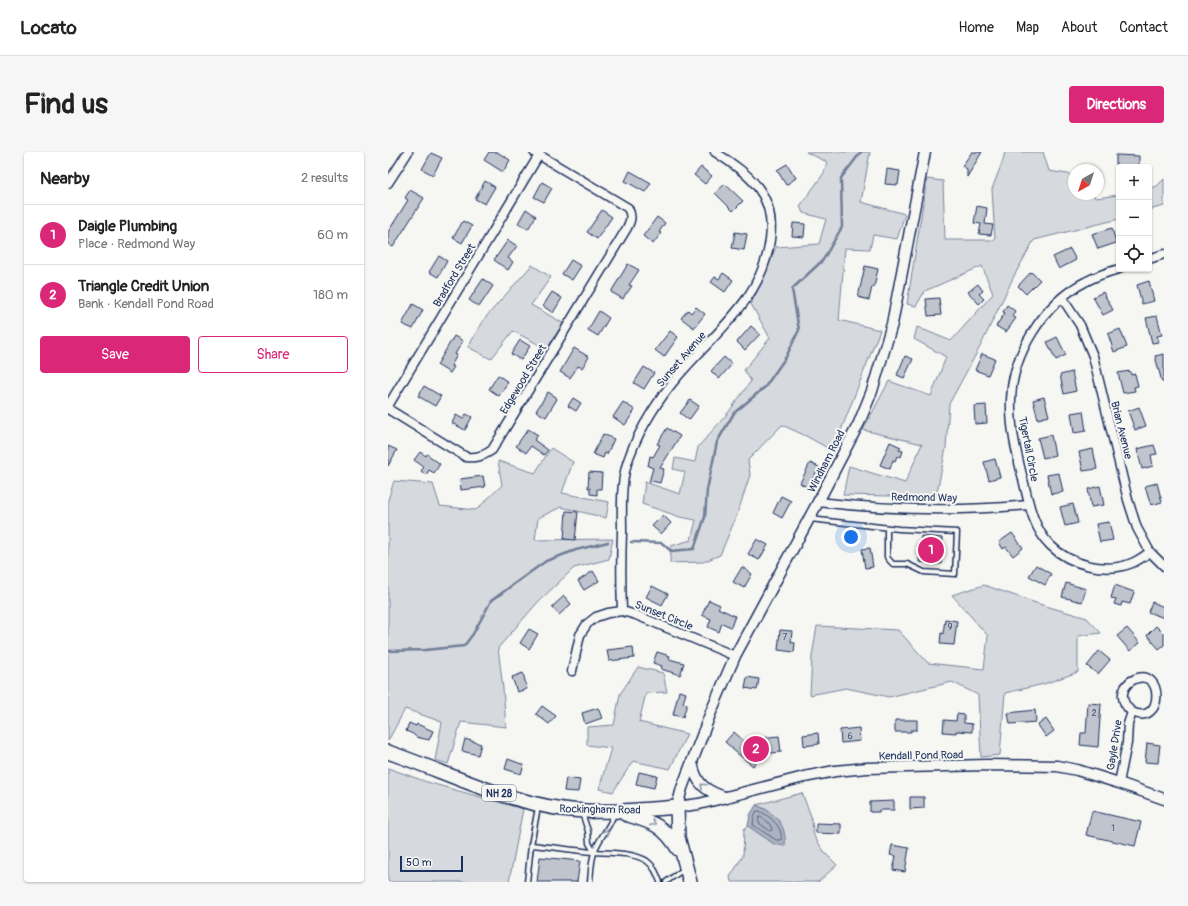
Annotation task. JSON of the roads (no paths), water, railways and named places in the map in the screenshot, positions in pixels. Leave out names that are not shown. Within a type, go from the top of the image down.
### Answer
[{"type":"main road","name":"Rockingham Road","points":[[388,752],[473,785],[538,805],[563,809],[616,811],[678,807]]},
{"type":"main road","name":"NH 28","points":[[678,807],[678,837],[690,882]]},
{"type":"main road","name":"NH 28","points":[[616,811],[645,820],[660,827],[672,838],[682,855]]},
{"type":"street","points":[[388,183],[408,152]]},
{"type":"street","name":"Sunset Avenue","points":[[622,611],[622,489],[630,455],[647,422],[671,384],[740,309],[753,290],[763,269],[768,252],[770,217],[769,209],[764,196],[754,182],[741,170],[715,152]]},
{"type":"street","name":"Windham Road","points":[[678,807],[682,788],[711,712],[735,656],[859,423],[872,391],[883,358],[899,290],[925,152]]},
{"type":"street","name":"Edgewood Street","points":[[388,407],[466,457],[475,458],[492,450],[627,228],[631,221],[631,215],[628,208],[537,153]]},
{"type":"street","name":"Bradford Street","points":[[388,407],[537,153]]},
{"type":"street","points":[[1152,258],[1164,254]]},
{"type":"street","name":"Tigertail Circle","points":[[1116,269],[1085,282],[1062,298],[1041,320],[1031,335],[1019,359],[1012,387],[1010,409],[1012,433],[1029,505],[1038,528],[1050,544],[1075,561],[1096,567],[1122,566],[1137,561],[1150,552]]},
{"type":"street","name":"Brian Avenue","points":[[1062,298],[1080,325],[1093,356],[1131,511],[1137,528],[1150,552],[1164,566]]},
{"type":"street","name":"Redmond Way","points":[[818,502],[858,507],[910,509],[983,508],[1029,505]]},
{"type":"street","name":"Sunset Circle","points":[[572,671],[580,635],[587,624],[596,617],[622,611],[636,615],[735,656]]},
{"type":"street","name":"Gayle Drive","points":[[1142,678],[1150,680],[1159,692],[1159,700],[1156,707],[1150,712],[1143,714],[1132,712],[1126,706],[1123,699],[1125,687],[1134,679],[1142,678]]},
{"type":"street","name":"Gayle Drive","points":[[1120,783],[1127,742],[1128,724],[1132,712]]},
{"type":"street","points":[[692,762],[700,784],[710,791],[727,798]]},
{"type":"street","name":"Kendall Pond Road","points":[[678,807],[727,798],[818,773],[867,768],[987,765],[1057,766],[1077,770],[1120,783],[1164,799]]},
{"type":"lane","points":[[809,519],[887,528],[957,532],[955,574],[924,572],[912,566],[894,564],[887,557],[887,528]]},
{"type":"lane","points":[[527,882],[531,845],[538,805]]},
{"type":"lane","points":[[581,810],[588,830],[589,843],[594,852]]},
{"type":"lane","points":[[590,882],[594,852],[611,825],[616,811]]},
{"type":"lane","points":[[531,845],[621,854],[646,861],[656,872],[660,882]]},
{"type":"lane","points":[[666,882],[686,868]]},
{"type":"water","points":[[756,805],[769,812],[782,825],[785,846],[774,844],[748,826],[750,815]]},
{"type":"waterway","points":[[631,542],[662,543],[671,551],[694,549],[705,517],[707,490],[717,442],[734,413],[765,387],[786,357],[799,330],[792,289],[823,260],[842,227],[841,178],[861,152]]},
{"type":"waterway","points":[[388,651],[425,650],[464,646],[473,634],[491,601],[518,581],[546,561],[576,550],[608,542]]},
{"type":"place","name":"Daigle Plumbing","points":[[931,550]]},
{"type":"place","name":"Triangle Credit Union","points":[[756,749]]}]
